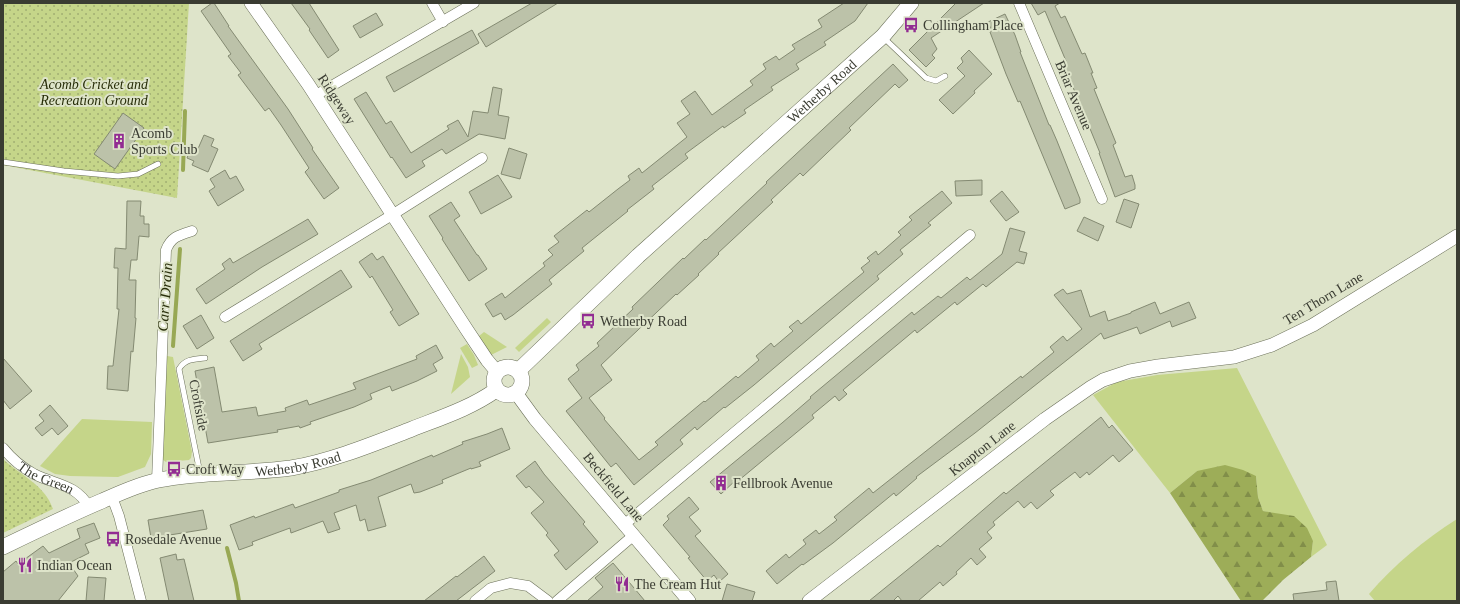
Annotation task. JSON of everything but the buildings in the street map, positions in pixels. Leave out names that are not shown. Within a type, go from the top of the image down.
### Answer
[{"type":"main road","name":"Wetherby Road","points":[[518,371],[638,256],[882,36],[911,3]]},
{"type":"main road","points":[[509,367],[518,371],[521,375],[522,385],[520,390],[508,396],[496,390],[494,379],[497,372],[500,369],[509,367]]},
{"type":"main road","name":"Wetherby Road","points":[[112,496],[136,486],[157,480],[200,474],[272,470],[314,463],[383,440],[440,418],[469,406],[496,390]]},
{"type":"main road","name":"The Green","points":[[3,546],[112,496]]},
{"type":"street","name":"Ridgeway","points":[[252,3],[316,95],[471,337],[497,372]]},
{"type":"street","points":[[432,3],[443,22]]},
{"type":"street","points":[[316,95],[474,3]]},
{"type":"street","name":"Briar Avenue","points":[[1019,3],[1102,199]]},
{"type":"street","points":[[225,317],[482,158]]},
{"type":"street","points":[[157,480],[166,250],[169,242],[176,235],[192,231]]},
{"type":"street","points":[[625,524],[970,235]]},
{"type":"street","name":"Ten Thorn Lane","points":[[1194,363],[1234,357],[1272,345],[1289,337],[1313,325],[1457,236]]},
{"type":"street","name":"Knapton Lane","points":[[809,601],[1039,424],[1091,386],[1103,380],[1130,371],[1158,366],[1194,363]]},
{"type":"street","name":"Beckfield Lane","points":[[516,393],[535,419],[689,601]]},
{"type":"street","name":"The Green","points":[[3,448],[20,465],[33,473],[49,481],[76,491],[84,497],[89,507]]},
{"type":"street","points":[[112,496],[119,516],[141,601]]},
{"type":"street","points":[[557,601],[634,535]]},
{"type":"street","points":[[475,601],[491,588],[510,583],[528,586],[548,601]]},
{"type":"lane","points":[[882,36],[926,78],[936,81],[945,76]]},
{"type":"lane","points":[[3,162],[64,171],[118,176],[138,174],[158,164]]},
{"type":"lane","name":"Croftside","points":[[200,474],[179,369],[182,364],[188,360],[205,358]]},
{"type":"green space","name":"Acomb Cricket and Recreation Ground","points":[[3,3],[189,3],[177,198],[3,165]]},
{"type":"green space","points":[[547,318],[551,322],[519,352],[515,348]]},
{"type":"green space","points":[[484,332],[507,347],[491,355],[479,336]]},
{"type":"green space","points":[[467,344],[478,365],[472,368],[460,348]]},
{"type":"green space","points":[[461,354],[468,367],[470,377],[451,394]]},
{"type":"green space","points":[[167,356],[173,357],[192,452],[189,460],[166,462],[162,459]]},
{"type":"green space","points":[[1237,368],[1327,545],[1311,557],[1313,541],[1277,514],[1263,511],[1258,497],[1256,476],[1197,471],[1170,493],[1093,395],[1117,382],[1157,375]]},
{"type":"green space","points":[[82,419],[152,422],[151,454],[145,467],[118,477],[70,476],[55,474],[40,466]]},
{"type":"green space","points":[[3,459],[44,493],[53,509],[3,533]]},
{"type":"green space","points":[[1225,465],[1243,470],[1256,476],[1258,497],[1263,511],[1294,516],[1307,528],[1313,541],[1311,557],[1283,580],[1262,601],[1241,601],[1170,493],[1197,471]]},
{"type":"green space","points":[[1457,519],[1457,601],[1375,601],[1369,594],[1399,563],[1421,544]]},
{"type":"waterway","name":"Carr Drain","points":[[183,170],[185,111]]},
{"type":"waterway","name":"Carr Drain","points":[[173,346],[180,249]]},
{"type":"waterway","name":"Carr Drain","points":[[227,548],[239,601]]},
{"type":"place","name":"Collingham Place","points":[[911,25]]},
{"type":"place","name":"Acomb Sports Club","points":[[119,141]]},
{"type":"place","name":"Wetherby Road","points":[[588,321]]},
{"type":"place","name":"Croft Way","points":[[174,469]]},
{"type":"place","name":"Fellbrook Avenue","points":[[721,483]]},
{"type":"place","name":"Rosedale Avenue","points":[[113,539]]},
{"type":"place","name":"Indian Ocean","points":[[25,565]]},
{"type":"place","name":"The Cream Hut","points":[[622,584]]}]
